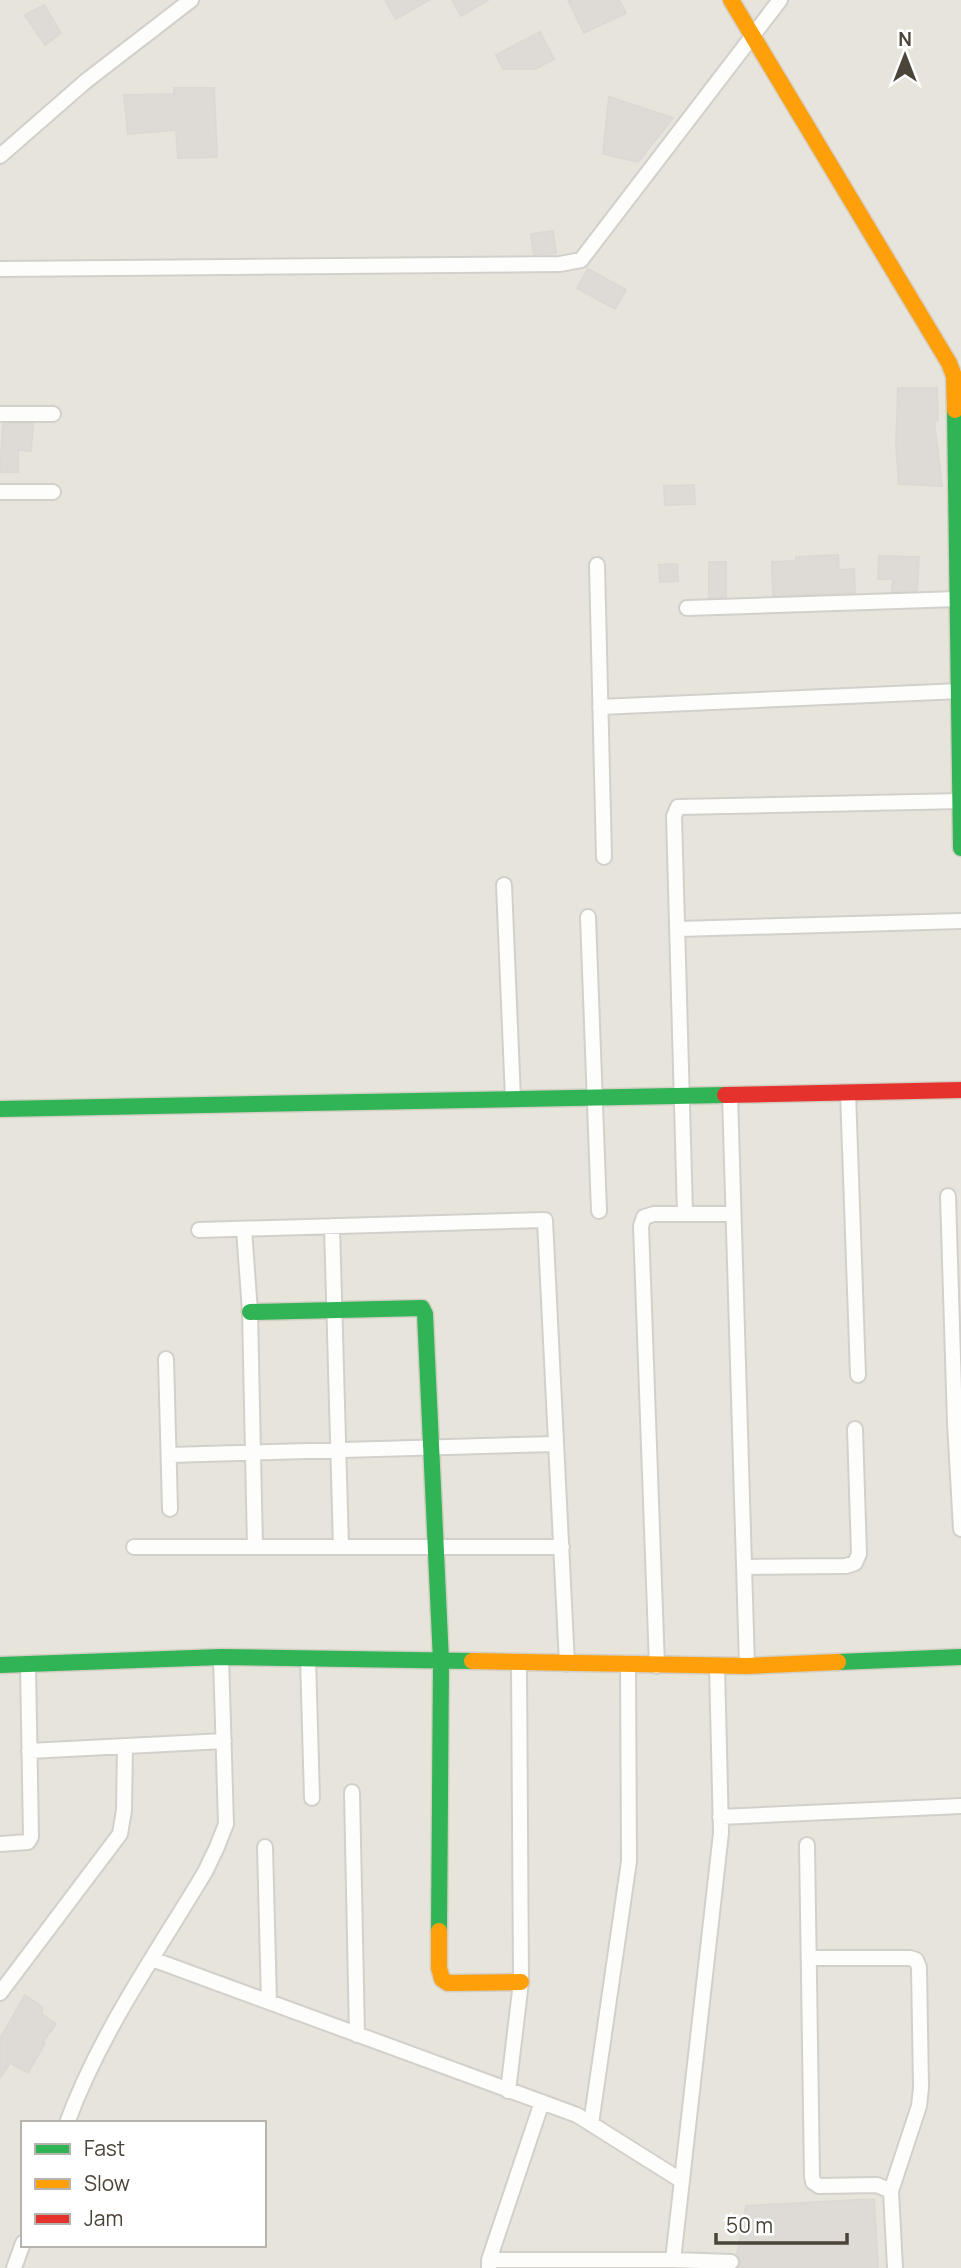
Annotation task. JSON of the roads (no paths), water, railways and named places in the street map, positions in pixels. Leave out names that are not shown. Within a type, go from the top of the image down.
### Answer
[{"type":"street","points":[[0,156],[86,81],[191,0]]},
{"type":"street","points":[[731,0],[949,363],[954,376],[958,446],[961,848]]},
{"type":"street","points":[[0,268],[560,264],[581,260],[780,0]]},
{"type":"street","points":[[0,414],[53,414]]},
{"type":"street","points":[[0,492],[53,492]]},
{"type":"street","points":[[597,565],[604,856]]},
{"type":"street","points":[[687,608],[958,599]]},
{"type":"street","points":[[600,707],[960,691]]},
{"type":"street","points":[[685,1213],[674,816],[678,807],[961,801]]},
{"type":"street","points":[[504,886],[513,1099]]},
{"type":"street","points":[[588,917],[600,1211]]},
{"type":"street","points":[[678,929],[961,921]]},
{"type":"street","points":[[0,1109],[961,1090]]},
{"type":"street","points":[[848,1092],[858,1375]]},
{"type":"street","points":[[730,1095],[747,1666]]},
{"type":"street","points":[[948,1196],[955,1238],[961,1529]]},
{"type":"street","points":[[657,1665],[641,1226],[644,1217],[654,1214],[733,1214]]},
{"type":"street","points":[[200,1230],[545,1220],[567,1664]]},
{"type":"street","points":[[332,1226],[341,1547]]},
{"type":"street","points":[[244,1229],[250,1312],[255,1547]]},
{"type":"street","points":[[250,1312],[422,1308],[425,1314],[441,1661],[439,1968],[442,1979],[448,1983],[521,1982]]},
{"type":"street","points":[[166,1359],[170,1509]]},
{"type":"street","points":[[744,1567],[846,1566],[855,1563],[859,1554],[855,1429]]},
{"type":"street","points":[[169,1455],[555,1444]]},
{"type":"street","points":[[134,1547],[562,1547]]},
{"type":"street","points":[[0,1665],[221,1657],[747,1666],[961,1657]]},
{"type":"street","points":[[68,2121],[79,2090],[116,2017],[205,1872],[226,1824],[221,1657]]},
{"type":"street","points":[[308,1658],[312,1798]]},
{"type":"street","points":[[508,2091],[521,1982],[519,1663]]},
{"type":"street","points":[[1,1847],[28,1842],[31,1837],[28,1665]]},
{"type":"street","points":[[591,2124],[629,1861],[628,1665]]},
{"type":"street","points":[[673,2260],[717,1871],[720,1817],[717,1666]]},
{"type":"street","points":[[29,1751],[224,1741]]},
{"type":"street","points":[[0,1993],[120,1834],[124,1810],[125,1746]]},
{"type":"street","points":[[352,1792],[357,2035]]},
{"type":"street","points":[[720,1817],[961,1806]]},
{"type":"street","points":[[807,1845],[813,2182],[819,2186],[886,2186],[891,2191]]},
{"type":"street","points":[[265,1847],[269,2002]]},
{"type":"street","points":[[809,1958],[910,1958],[916,1961],[919,1968],[919,2106],[891,2191],[895,2268]]},
{"type":"street","points":[[152,1959],[577,2115],[682,2181]]},
{"type":"street","points":[[542,2102],[489,2264],[673,2260],[731,2262]]},
{"type":"street","points":[[14,2268],[22,2247]]}]
